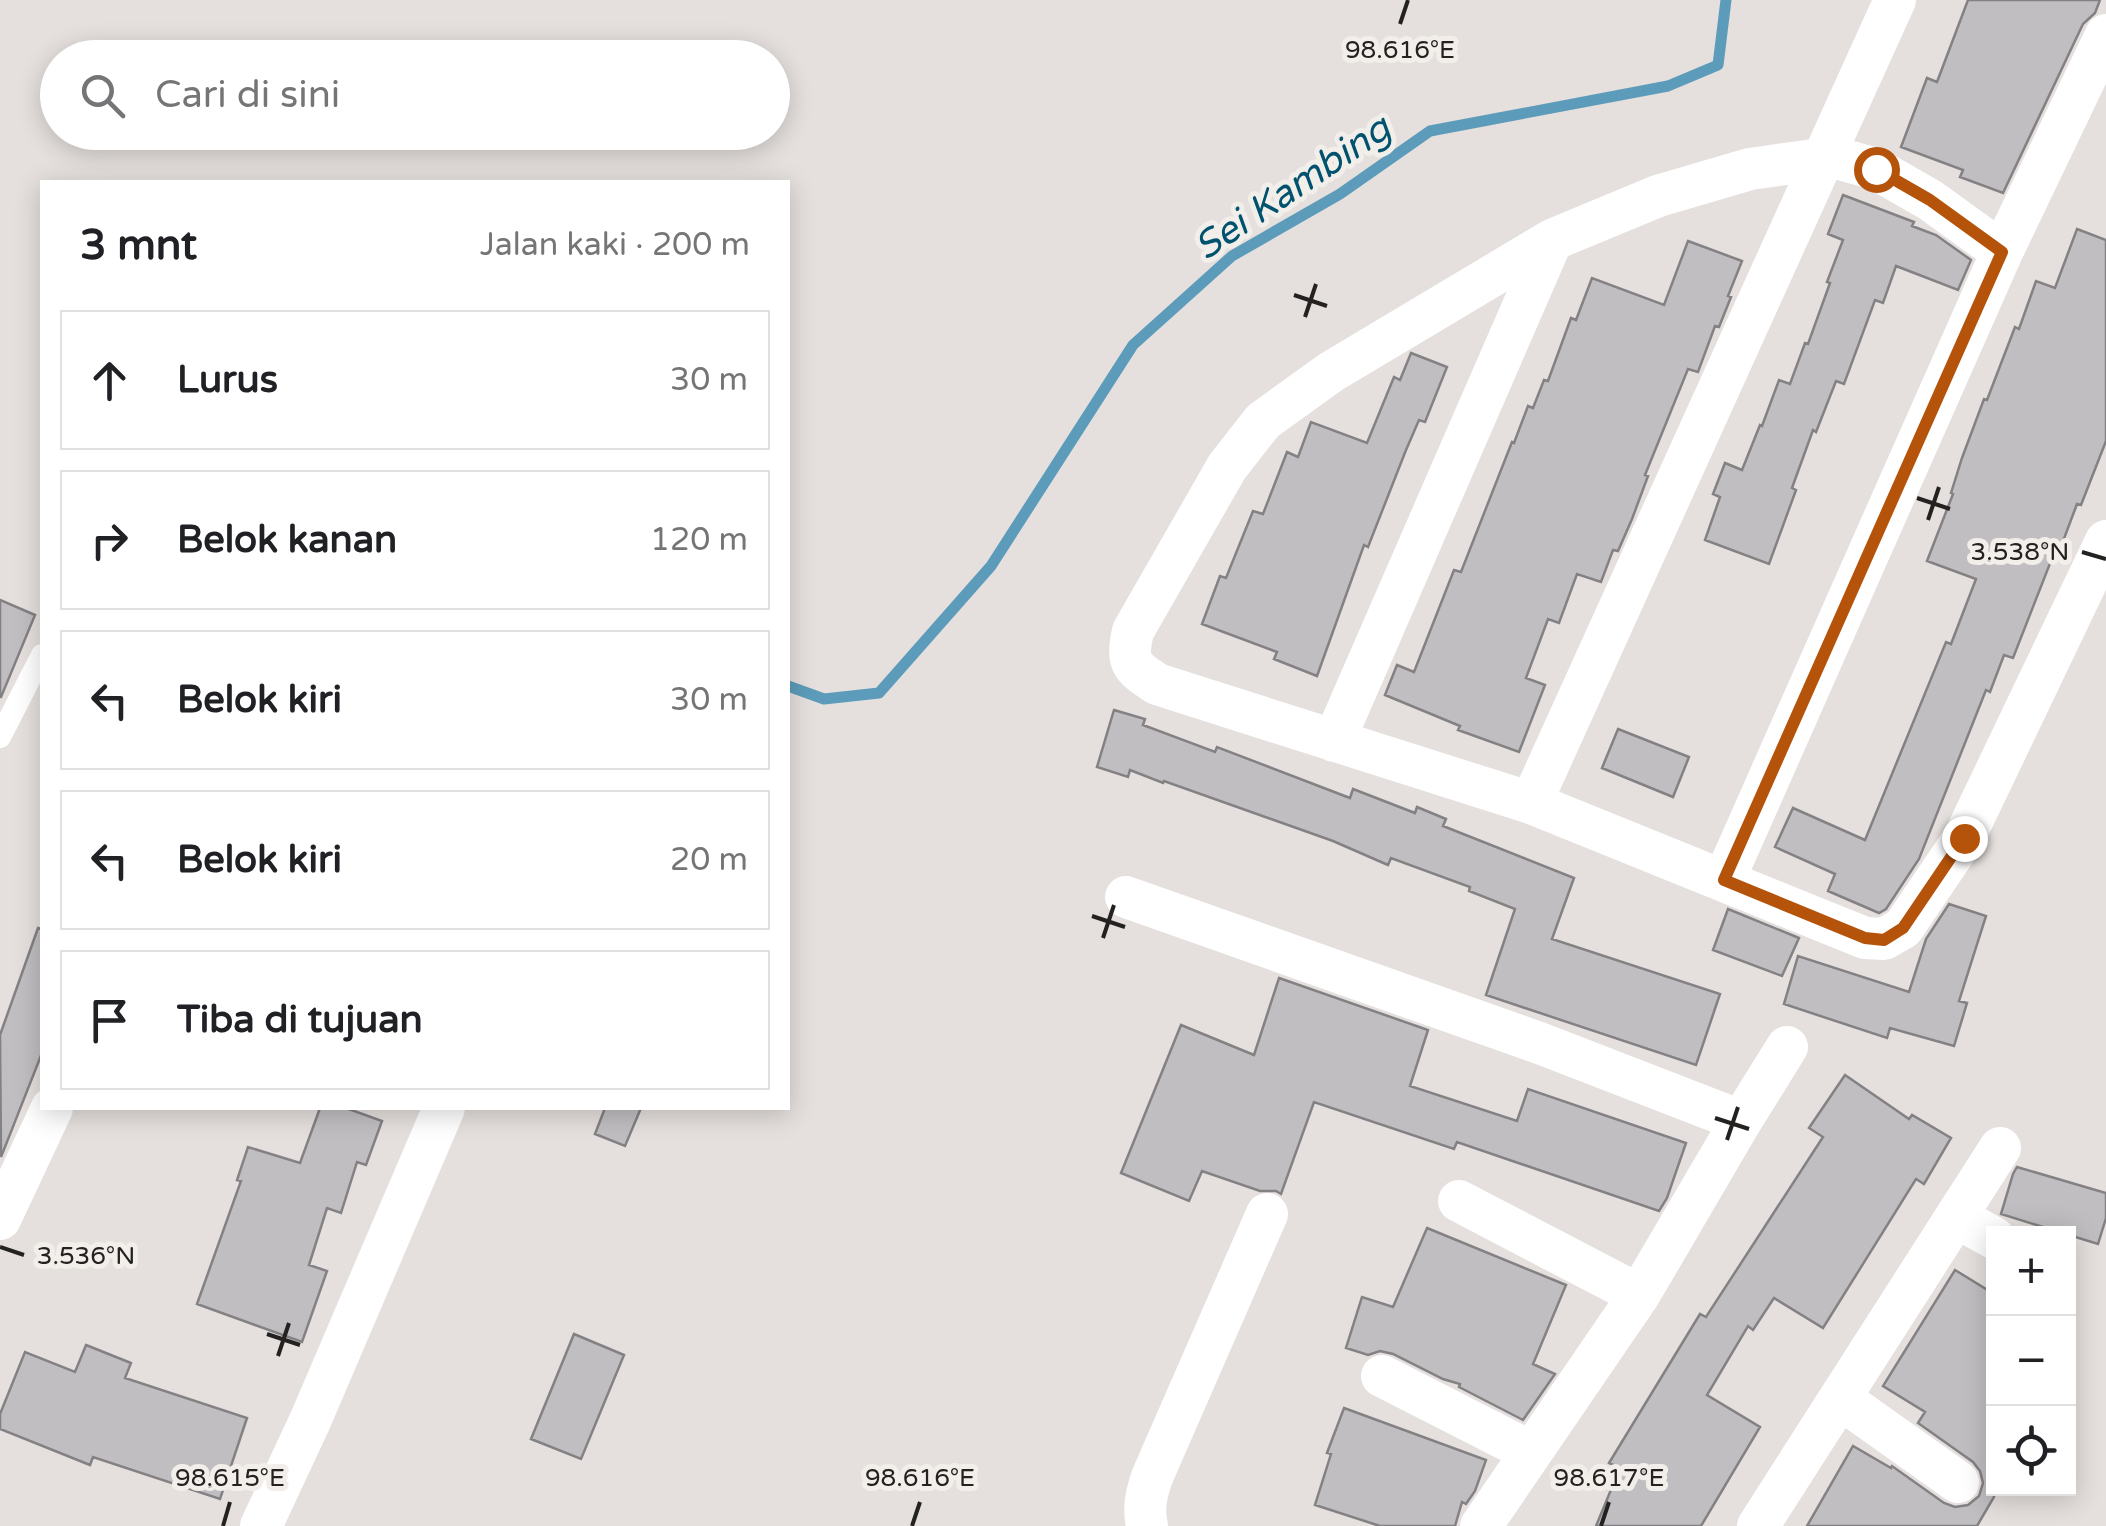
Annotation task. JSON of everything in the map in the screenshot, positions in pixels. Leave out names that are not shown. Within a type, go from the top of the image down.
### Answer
[{"type":"street","points":[[1532,804],[1895,0]]},
{"type":"street","points":[[1724,880],[2002,252],[2106,34]]},
{"type":"street","points":[[2002,252],[1930,200],[1876,169],[1840,159],[1750,169],[1658,196],[1552,240],[1330,372],[1264,421],[1227,466],[1133,631],[1131,662],[1134,670],[1156,684],[1532,804],[1865,938],[1884,940],[1903,928],[1964,838],[2106,541]]},
{"type":"street","points":[[1334,741],[1552,240]]},
{"type":"street","points":[[1126,898],[1542,1044],[1740,1121]]},
{"type":"street","points":[[1481,1526],[1639,1294],[1787,1047]]},
{"type":"street","points":[[0,1219],[51,1110]]},
{"type":"street","points":[[262,1526],[443,1110]]},
{"type":"street","points":[[1758,1526],[2000,1148]]},
{"type":"street","points":[[1459,1201],[1639,1294]]},
{"type":"street","points":[[1148,1526],[1145,1496],[1152,1477],[1267,1214]]},
{"type":"street","points":[[1956,1217],[1986,1234]]},
{"type":"street","points":[[1382,1376],[1531,1452]]},
{"type":"street","points":[[1841,1398],[1958,1482]]},
{"type":"lane","points":[[0,737],[40,658]]},
{"type":"building","points":[[1968,0],[2100,0],[2095,13],[2083,24],[2003,193],[1960,177],[1963,170],[1901,147],[1927,78],[1937,82]]},
{"type":"building","points":[[1843,195],[1914,222],[1912,226],[1936,235],[1971,260],[1958,290],[1896,266],[1883,303],[1875,300],[1844,384],[1836,381],[1816,432],[1813,430],[1769,564],[1705,540],[1720,497],[1713,494],[1725,463],[1742,470],[1779,380],[1790,384],[1805,343],[1808,344],[1843,240],[1828,234]]},
{"type":"building","points":[[2077,229],[2106,240],[2106,441],[2081,505],[2077,504],[2062,544],[2058,543],[2013,658],[2004,655],[1990,692],[1986,690],[1919,859],[1886,909],[1879,913],[1828,891],[1835,874],[1775,847],[1793,808],[1865,840],[1976,579],[1927,561],[1953,494],[1962,458],[2036,281],[2055,288]]},
{"type":"building","points":[[1688,241],[1742,261],[1728,296],[1731,297],[1698,372],[1688,369],[1645,475],[1648,476],[1632,519],[1618,551],[1613,550],[1601,582],[1577,574],[1559,623],[1548,619],[1526,678],[1545,685],[1519,752],[1458,730],[1460,726],[1385,695],[1397,665],[1414,672],[1454,570],[1461,572],[1528,406],[1533,408],[1544,380],[1548,381],[1571,318],[1576,320],[1592,278],[1664,305]]},
{"type":"building","points":[[1411,353],[1447,367],[1425,422],[1419,420],[1368,547],[1364,545],[1317,676],[1274,659],[1277,652],[1202,624],[1220,576],[1226,578],[1253,511],[1263,514],[1287,452],[1298,457],[1311,422],[1367,443],[1394,377],[1400,380]]},
{"type":"building","points":[[0,600],[35,615],[1,697],[0,697]]},
{"type":"building","points":[[1114,710],[1145,719],[1143,725],[1215,752],[1217,747],[1350,798],[1353,789],[1415,813],[1417,807],[1446,819],[1443,826],[1574,878],[1552,939],[1720,994],[1696,1065],[1486,995],[1515,909],[1469,891],[1470,887],[1391,858],[1388,865],[1333,841],[1164,781],[1130,770],[1128,777],[1097,767]]},
{"type":"building","points":[[1618,729],[1689,757],[1673,797],[1602,768]]},
{"type":"building","points":[[1949,904],[1986,916],[1959,1001],[1967,1003],[1954,1046],[1890,1028],[1887,1038],[1784,1004],[1798,956],[1909,992],[1926,939]]},
{"type":"building","points":[[1728,909],[1799,938],[1782,976],[1713,950]]},
{"type":"building","points":[[40,928],[40,1058],[1,1157],[0,1035]]},
{"type":"building","points":[[1279,978],[1428,1030],[1410,1086],[1517,1121],[1528,1089],[1686,1143],[1667,1198],[1659,1211],[1457,1142],[1454,1149],[1314,1102],[1281,1194],[1202,1171],[1189,1201],[1121,1173],[1181,1025],[1254,1055]]},
{"type":"building","points":[[1845,1075],[1909,1119],[1912,1115],[1951,1138],[1924,1184],[1916,1179],[1823,1328],[1774,1298],[1753,1330],[1748,1326],[1707,1395],[1760,1427],[1701,1526],[1596,1526],[1620,1468],[1609,1463],[1700,1314],[1706,1317],[1823,1137],[1809,1128]]},
{"type":"building","points":[[319,1110],[352,1110],[382,1121],[366,1165],[357,1162],[341,1213],[327,1208],[309,1265],[327,1271],[302,1342],[197,1304],[241,1181],[237,1180],[248,1147],[300,1163]]},
{"type":"building","points":[[604,1110],[640,1110],[625,1146],[595,1134]]},
{"type":"building","points":[[2017,1167],[2106,1193],[2106,1218],[2098,1244],[2076,1237],[2076,1226],[2040,1226],[2001,1214]]},
{"type":"building","points":[[1427,1228],[1566,1285],[1533,1364],[1555,1374],[1523,1420],[1459,1387],[1460,1384],[1393,1354],[1380,1351],[1368,1355],[1346,1348],[1362,1297],[1393,1307]]},
{"type":"building","points":[[1955,1270],[1986,1289],[1986,1496],[1994,1497],[1977,1526],[1807,1526],[1853,1446],[1892,1466],[1944,1503],[1955,1507],[1968,1505],[1979,1496],[1983,1483],[1973,1462],[1918,1423],[1925,1412],[1883,1386]]},
{"type":"building","points":[[574,1334],[624,1355],[581,1459],[531,1439]]},
{"type":"building","points":[[86,1345],[131,1363],[125,1378],[247,1418],[220,1499],[93,1457],[90,1465],[0,1429],[0,1414],[25,1352],[75,1372]]},
{"type":"building","points":[[1344,1408],[1486,1460],[1475,1491],[1466,1504],[1462,1502],[1455,1526],[1380,1526],[1315,1505],[1331,1454],[1327,1453]]},
{"type":"waterway","name":"Sei Kambing","points":[[790,687],[824,699],[879,693],[991,566],[1133,345],[1232,256],[1340,194],[1430,131],[1668,86],[1718,65],[1726,0]]},
{"type":"route","points":[[1876,169],[1930,200],[2002,252],[1724,880],[1865,938],[1884,940],[1903,928],[1964,838]]}]
